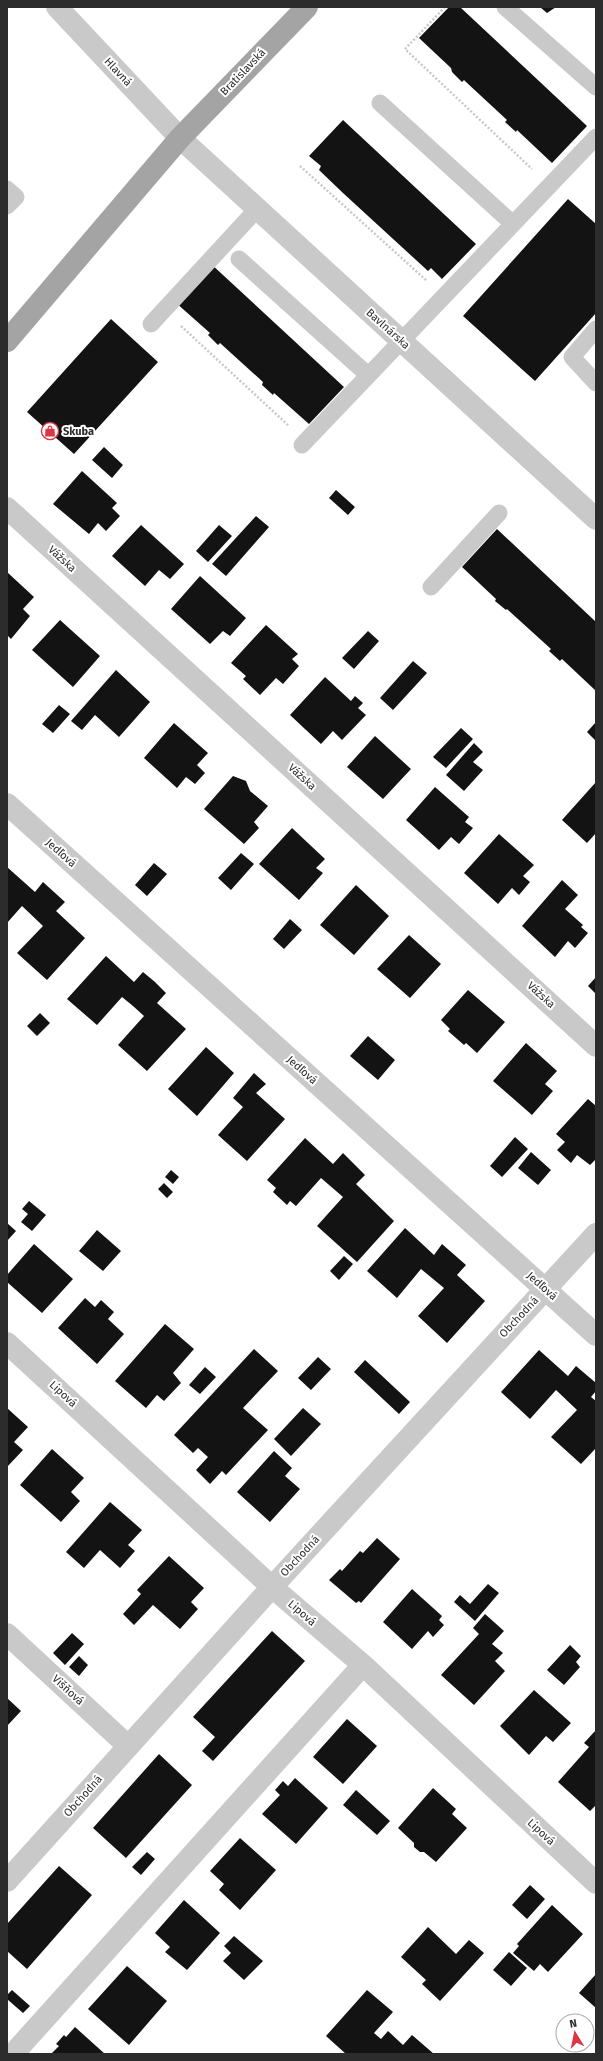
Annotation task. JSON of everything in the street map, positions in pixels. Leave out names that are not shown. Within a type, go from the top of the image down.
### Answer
[{"type":"main road","name":"Bratislavská","points":[[7,341],[180,138],[307,7]]},
{"type":"street","name":"Hlavná","points":[[57,7],[180,138]]},
{"type":"street","name":"Bavlnárska","points":[[180,138],[596,519]]},
{"type":"street","name":"Vážska","points":[[7,508],[596,1046]]},
{"type":"street","name":"Jedľová","points":[[7,804],[596,1335]]},
{"type":"street","name":"Obchodná","points":[[7,1881],[272,1587],[596,1234]]},
{"type":"street","name":"Lipová","points":[[7,1343],[272,1587],[363,1666],[596,1883]]},
{"type":"street","name":"Višňová","points":[[7,1634],[128,1746]]},
{"type":"street","points":[[13,2054],[363,1666]]},
{"type":"lane","points":[[505,7],[596,87]]},
{"type":"lane","points":[[380,103],[514,224]]},
{"type":"lane","points":[[304,443],[596,137]]},
{"type":"lane","points":[[7,189],[16,197],[7,206]]},
{"type":"lane","points":[[151,324],[257,209]]},
{"type":"lane","points":[[239,259],[368,375]]},
{"type":"lane","points":[[596,329],[572,357],[596,383]]},
{"type":"lane","points":[[432,587],[499,513]]},
{"type":"path","points":[[445,7],[405,49],[550,186]]},
{"type":"path","points":[[300,166],[443,296]]},
{"type":"path","points":[[164,310],[304,443]]},
{"type":"building","points":[[449,7],[460,7],[587,126],[552,163],[517,130],[516,132],[505,122],[507,120],[464,80],[462,82],[452,72],[451,68],[419,38]]},
{"type":"building","points":[[540,7],[556,7],[547,13]]},
{"type":"building","points":[[343,120],[476,244],[442,279],[431,268],[428,271],[343,193],[319,170],[321,166],[309,156]]},
{"type":"building","points":[[568,199],[596,224],[596,313],[535,381],[463,316]]},
{"type":"building","points":[[210,263],[344,387],[309,424],[274,393],[273,395],[262,385],[263,382],[220,343],[218,345],[208,335],[210,333],[175,302]]},
{"type":"building","points":[[111,319],[158,362],[74,454],[27,412]]},
{"type":"building","points":[[104,447],[123,465],[112,478],[92,460]]},
{"type":"building","points":[[82,471],[117,503],[112,508],[120,516],[106,531],[98,523],[89,534],[53,504]]},
{"type":"building","points":[[336,490],[355,507],[348,515],[329,498]]},
{"type":"building","points":[[256,516],[269,527],[226,576],[212,564]]},
{"type":"building","points":[[141,525],[184,564],[170,579],[159,570],[145,586],[112,556]]},
{"type":"building","points":[[219,525],[232,536],[208,562],[196,551]]},
{"type":"building","points":[[497,529],[596,622],[596,691],[562,659],[560,661],[549,651],[551,649],[507,609],[506,610],[495,601],[496,599],[462,567]]},
{"type":"building","points":[[7,572],[34,597],[23,609],[30,616],[11,639],[7,635]]},
{"type":"building","points":[[200,576],[246,618],[230,636],[223,631],[210,644],[171,609]]},
{"type":"building","points":[[60,620],[100,656],[73,687],[32,650]]},
{"type":"building","points":[[266,625],[298,654],[292,659],[299,666],[283,684],[276,678],[260,695],[243,679],[246,676],[231,663]]},
{"type":"building","points":[[368,631],[379,641],[354,669],[342,658]]},
{"type":"building","points":[[413,661],[427,673],[393,710],[380,698]]},
{"type":"building","points":[[116,670],[150,702],[119,737],[95,715],[82,730],[71,721]]},
{"type":"building","points":[[325,677],[351,701],[355,696],[363,703],[358,708],[366,715],[342,740],[333,731],[321,744],[290,715]]},
{"type":"building","points":[[59,705],[70,714],[53,733],[42,724]]},
{"type":"building","points":[[596,722],[596,741],[587,732]]},
{"type":"building","points":[[174,723],[208,753],[197,765],[205,773],[195,784],[186,777],[177,788],[144,758]]},
{"type":"building","points":[[461,728],[473,739],[446,768],[433,757]]},
{"type":"building","points":[[375,736],[411,769],[383,799],[347,767]]},
{"type":"building","points":[[474,743],[483,752],[473,762],[483,770],[464,791],[446,775]]},
{"type":"building","points":[[233,776],[246,781],[250,791],[268,806],[254,822],[259,828],[244,844],[204,809]]},
{"type":"building","points":[[596,782],[596,833],[587,843],[562,820]]},
{"type":"building","points":[[435,787],[469,817],[465,822],[473,828],[459,844],[451,837],[439,850],[406,820]]},
{"type":"building","points":[[292,828],[325,859],[316,868],[323,873],[299,900],[259,864]]},
{"type":"building","points":[[499,834],[534,865],[523,876],[530,882],[519,895],[512,888],[498,904],[464,873]]},
{"type":"building","points":[[241,853],[254,864],[231,890],[218,878]]},
{"type":"building","points":[[154,863],[167,874],[147,896],[135,885]]},
{"type":"building","points":[[7,867],[35,892],[43,882],[65,902],[56,911],[85,938],[47,980],[17,953],[43,926],[22,906],[7,923]]},
{"type":"building","points":[[562,880],[578,895],[565,909],[583,925],[581,927],[588,933],[575,948],[568,941],[555,957],[522,926]]},
{"type":"building","points":[[356,885],[389,916],[354,955],[320,925]]},
{"type":"building","points":[[290,919],[302,930],[284,949],[273,939]]},
{"type":"building","points":[[409,935],[441,964],[410,998],[377,969]]},
{"type":"building","points":[[106,956],[134,982],[143,972],[155,982],[166,993],[157,1003],[186,1029],[147,1071],[118,1045],[144,1016],[133,1006],[122,997],[97,1025],[67,999]]},
{"type":"building","points":[[596,977],[596,994],[588,986]]},
{"type":"building","points":[[468,990],[505,1022],[477,1053],[466,1043],[464,1045],[448,1031],[450,1029],[441,1020]]},
{"type":"building","points":[[40,1013],[50,1023],[37,1036],[27,1026]]},
{"type":"building","points":[[368,1036],[395,1060],[378,1080],[350,1056]]},
{"type":"building","points":[[526,1043],[557,1071],[545,1084],[553,1091],[532,1115],[493,1081]]},
{"type":"building","points":[[206,1047],[234,1073],[197,1116],[168,1089]]},
{"type":"building","points":[[254,1073],[266,1084],[256,1093],[285,1119],[247,1161],[218,1135],[243,1107],[233,1098]]},
{"type":"building","points":[[588,1099],[596,1106],[596,1159],[590,1165],[577,1155],[571,1163],[557,1150],[565,1142],[556,1134]]},
{"type":"building","points":[[515,1137],[528,1149],[502,1177],[490,1166]]},
{"type":"building","points":[[305,1138],[333,1164],[343,1153],[365,1175],[356,1184],[394,1221],[357,1262],[317,1226],[343,1197],[321,1178],[296,1206],[290,1201],[287,1205],[273,1192],[276,1188],[267,1180]]},
{"type":"building","points":[[531,1152],[551,1170],[538,1185],[518,1168]]},
{"type":"building","points":[[171,1170],[179,1177],[173,1184],[165,1177]]},
{"type":"building","points":[[164,1183],[173,1192],[167,1198],[158,1189]]},
{"type":"building","points":[[29,1201],[46,1215],[32,1231],[21,1222],[28,1214],[22,1209]]},
{"type":"building","points":[[7,1223],[16,1231],[7,1241]]},
{"type":"building","points":[[405,1228],[434,1255],[442,1244],[466,1265],[457,1275],[485,1301],[447,1343],[418,1316],[444,1288],[421,1269],[397,1298],[367,1271]]},
{"type":"building","points":[[97,1230],[121,1251],[103,1271],[79,1251]]},
{"type":"building","points":[[34,1244],[73,1279],[42,1313],[7,1282],[7,1275]]},
{"type":"building","points":[[344,1256],[353,1264],[339,1280],[330,1271]]},
{"type":"building","points":[[85,1298],[95,1307],[101,1300],[114,1312],[108,1319],[124,1334],[97,1364],[58,1328]]},
{"type":"building","points":[[165,1324],[194,1349],[173,1373],[181,1383],[164,1401],[157,1395],[146,1408],[115,1381]]},
{"type":"building","points":[[254,1349],[278,1371],[243,1408],[268,1430],[226,1475],[222,1471],[210,1484],[196,1470],[208,1457],[198,1448],[193,1453],[174,1435]]},
{"type":"building","points":[[539,1350],[568,1376],[576,1366],[596,1383],[596,1391],[591,1397],[596,1401],[596,1448],[581,1464],[551,1437],[577,1410],[556,1390],[530,1419],[501,1392]]},
{"type":"building","points":[[318,1357],[331,1369],[311,1390],[298,1378]]},
{"type":"building","points":[[365,1360],[410,1402],[399,1414],[354,1372]]},
{"type":"building","points":[[205,1367],[216,1377],[200,1394],[189,1385]]},
{"type":"building","points":[[7,1408],[28,1427],[14,1442],[23,1450],[7,1467]]},
{"type":"building","points":[[303,1408],[321,1424],[291,1456],[274,1439]]},
{"type":"building","points":[[52,1449],[84,1478],[71,1492],[80,1501],[61,1522],[20,1485]]},
{"type":"building","points":[[274,1451],[292,1468],[285,1476],[300,1489],[270,1522],[237,1492]]},
{"type":"building","points":[[110,1502],[142,1530],[128,1545],[135,1551],[120,1568],[100,1550],[84,1568],[66,1552]]},
{"type":"building","points":[[377,1538],[400,1559],[361,1603],[359,1601],[356,1603],[329,1580],[340,1569],[342,1571],[360,1551],[363,1553]]},
{"type":"building","points":[[169,1556],[204,1588],[191,1602],[198,1609],[180,1629],[153,1605],[134,1625],[123,1614],[141,1594],[137,1590]]},
{"type":"building","points":[[488,1584],[499,1593],[475,1621],[454,1602],[460,1595],[470,1604]]},
{"type":"building","points":[[412,1589],[442,1616],[439,1620],[444,1625],[433,1637],[428,1631],[412,1649],[383,1622]]},
{"type":"building","points":[[485,1614],[504,1631],[492,1644],[503,1653],[495,1661],[505,1671],[474,1705],[441,1675],[479,1634],[473,1628]]},
{"type":"building","points":[[272,1631],[305,1661],[213,1761],[202,1751],[215,1737],[193,1717]]},
{"type":"building","points":[[72,1633],[84,1644],[65,1665],[53,1653]]},
{"type":"building","points":[[570,1645],[581,1656],[576,1662],[580,1667],[564,1685],[547,1670]]},
{"type":"building","points":[[79,1656],[88,1665],[79,1676],[69,1667]]},
{"type":"building","points":[[534,1690],[571,1723],[553,1742],[546,1736],[529,1755],[500,1726]]},
{"type":"building","points":[[7,1698],[21,1711],[7,1726]]},
{"type":"building","points":[[347,1719],[377,1746],[343,1784],[313,1757]]},
{"type":"building","points":[[596,1730],[596,1805],[590,1811],[558,1782],[589,1747],[584,1743]]},
{"type":"building","points":[[159,1754],[192,1785],[126,1858],[93,1828]]},
{"type":"building","points":[[295,1778],[328,1808],[296,1844],[262,1814],[280,1795],[275,1790],[283,1781],[288,1786]]},
{"type":"building","points":[[433,1788],[456,1809],[452,1814],[467,1828],[436,1862],[424,1852],[420,1852],[414,1847],[414,1843],[398,1828]]},
{"type":"building","points":[[356,1790],[390,1821],[377,1835],[343,1805]]},
{"type":"building","points":[[240,1838],[276,1870],[240,1910],[219,1890],[224,1884],[210,1871]]},
{"type":"building","points":[[147,1852],[155,1859],[141,1875],[132,1867]]},
{"type":"building","points":[[59,1866],[92,1895],[27,1969],[7,1951],[7,1924]]},
{"type":"building","points":[[530,1885],[545,1899],[527,1919],[512,1905]]},
{"type":"building","points":[[184,1900],[220,1933],[187,1970],[165,1952],[170,1947],[155,1933]]},
{"type":"building","points":[[552,1905],[583,1934],[548,1972],[540,1964],[534,1971],[513,1953],[519,1946],[517,1944]]},
{"type":"building","points":[[428,1927],[456,1954],[469,1940],[484,1953],[440,2001],[422,1984],[426,1980],[401,1957]]},
{"type":"building","points":[[234,1936],[263,1961],[244,1980],[223,1961],[231,1953],[224,1946]]},
{"type":"building","points":[[509,1952],[527,1968],[511,1986],[493,1970]]},
{"type":"building","points":[[127,1966],[167,2001],[129,2045],[88,2009]]},
{"type":"building","points":[[596,1974],[596,2008],[579,1993]]},
{"type":"building","points":[[12,1990],[30,2006],[23,2013],[7,1999],[7,1995]]},
{"type":"building","points":[[367,1990],[393,2012],[374,2033],[381,2039],[388,2031],[403,2045],[412,2035],[434,2054],[346,2054],[326,2036]]},
{"type":"building","points":[[75,2027],[105,2054],[51,2054],[59,2046],[56,2044],[64,2035],[66,2037]]},
{"type":"place","name":"Skuba","points":[[50,431]]}]
